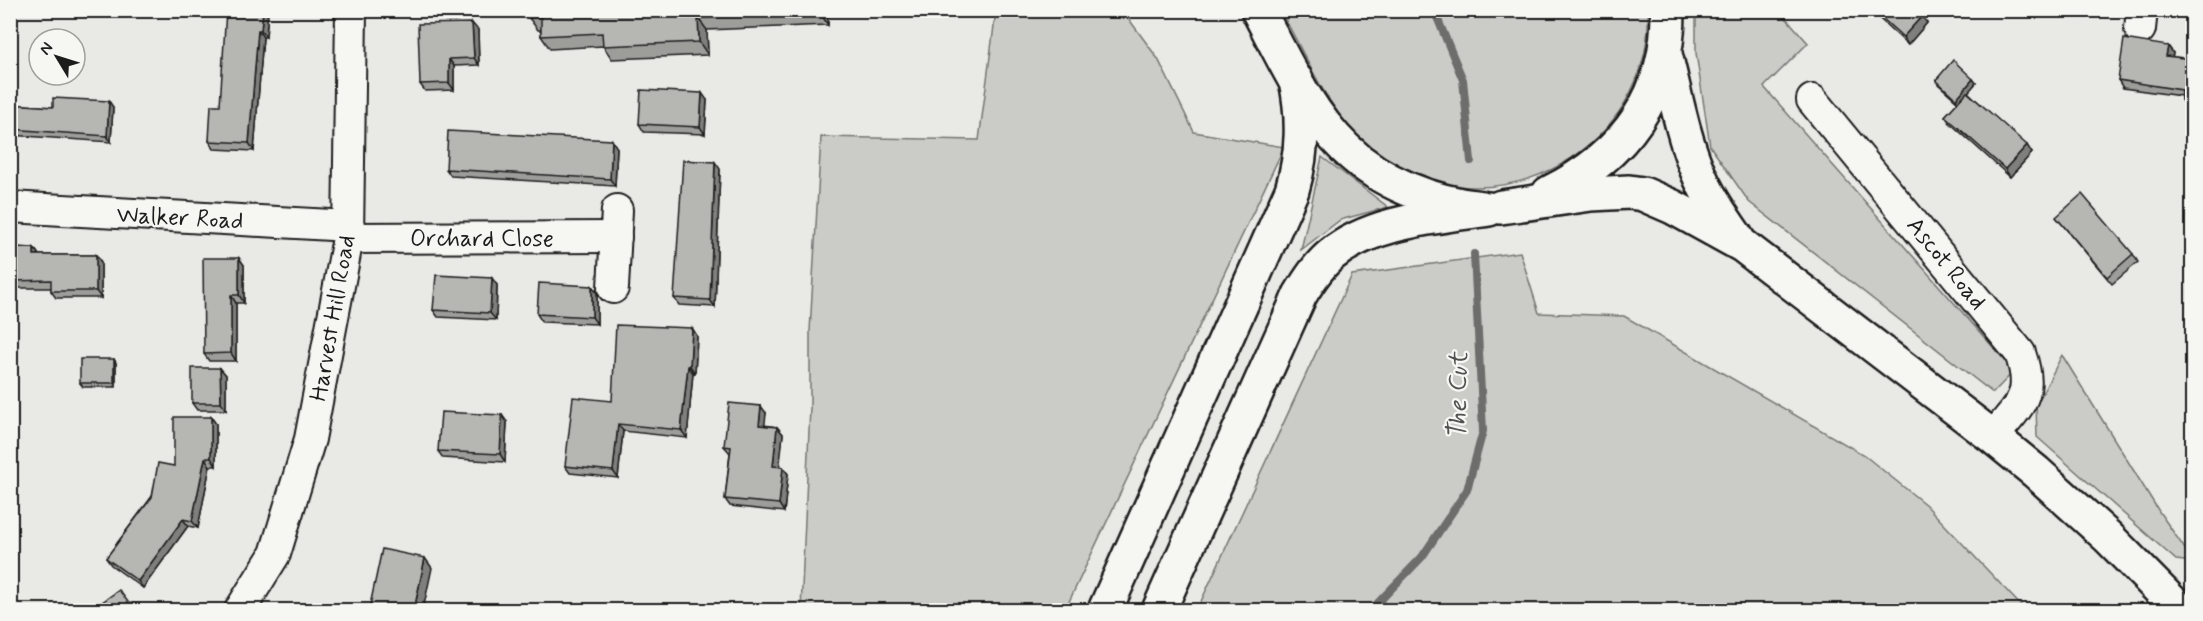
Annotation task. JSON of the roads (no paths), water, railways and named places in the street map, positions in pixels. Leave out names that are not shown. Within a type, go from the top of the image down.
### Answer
[{"type":"main road","points":[[1258,10],[1296,80],[1328,129],[1346,149],[1367,166],[1390,180],[1432,198],[1464,206],[1495,208],[1548,194],[1588,171],[1627,135],[1643,112],[1657,83],[1665,54],[1668,10]]},
{"type":"main road","points":[[1665,54],[1697,171],[1710,196],[1742,245]]},
{"type":"main road","points":[[1105,610],[1292,190],[1302,138],[1302,110],[1296,80]]},
{"type":"main road","points":[[1159,610],[1300,295],[1318,267],[1344,245],[1370,233],[1403,224],[1591,194],[1629,192],[1643,194],[1673,207],[1742,245],[1993,437],[2108,537],[2180,610]]},
{"type":"street","name":"Harvest Hill Road","points":[[240,610],[275,554],[310,439],[349,232],[351,10]]},
{"type":"street","name":"Ascot Road","points":[[1812,100],[2020,352],[2027,373],[2027,389],[2020,403],[1993,437]]},
{"type":"street","name":"Walker Road","points":[[10,207],[349,232]]},
{"type":"street","name":"Orchard Close","points":[[349,232],[616,224],[613,288]]},
{"type":"street","points":[[2187,610],[2193,606]]},
{"type":"waterway","name":"The Cut","points":[[1434,10],[1463,80],[1471,161]]},
{"type":"waterway","name":"The Cut","points":[[1371,610],[1422,557],[1467,490],[1483,431],[1474,254]]}]
